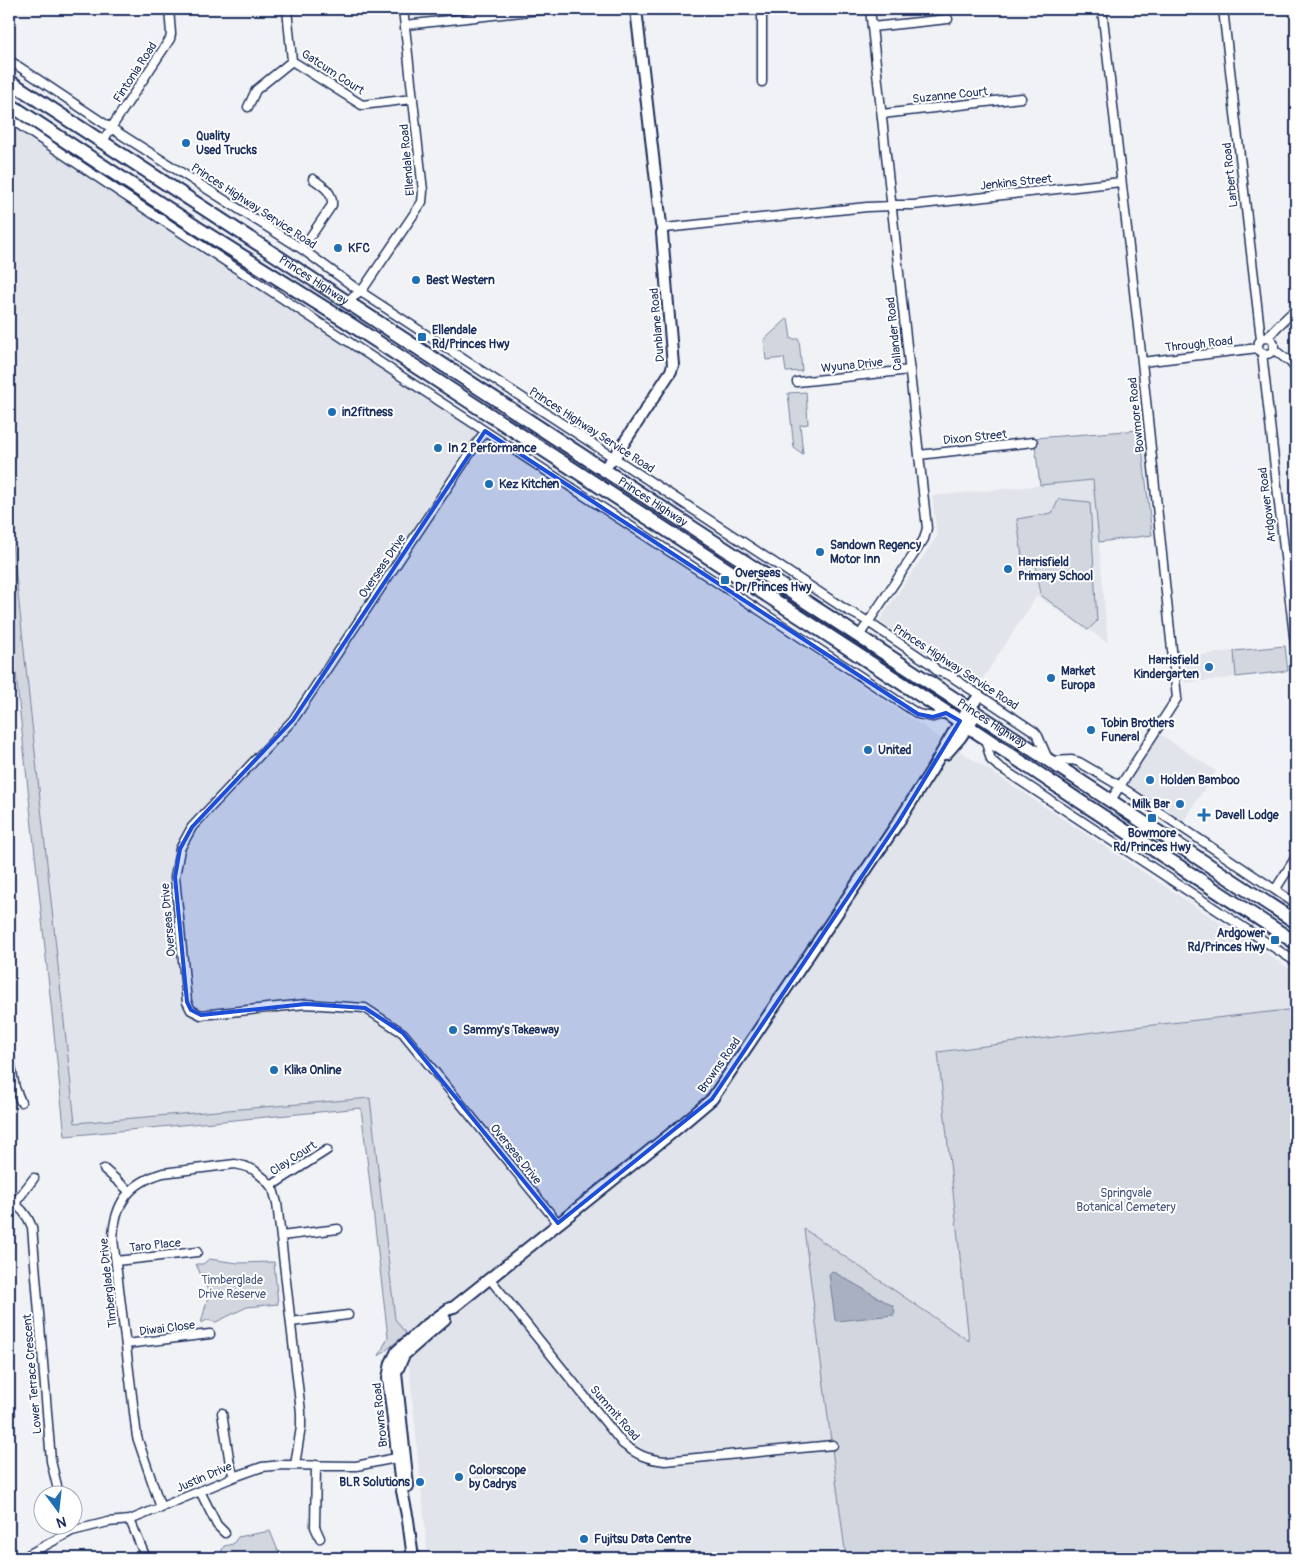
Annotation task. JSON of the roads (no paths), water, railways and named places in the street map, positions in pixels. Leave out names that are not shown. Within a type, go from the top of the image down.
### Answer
[{"type":"highway","name":"Princes Highway","points":[[9,81],[1296,922]]},
{"type":"highway","name":"Princes Highway","points":[[9,104],[964,724],[1296,943]]},
{"type":"highway","points":[[344,320],[350,303]]},
{"type":"highway","points":[[603,469],[606,482],[660,518],[688,545]]},
{"type":"highway","points":[[1081,802],[1090,788]]},
{"type":"highway","points":[[1101,814],[1111,800]]},
{"type":"street","name":"Fintonia Road","points":[[102,143],[170,38],[169,9]]},
{"type":"street","name":"Gatcum Court","points":[[287,9],[292,61],[362,105],[412,99]]},
{"type":"street","name":"Ellendale Road","points":[[350,303],[353,297],[361,292],[422,202],[423,191],[403,9]]},
{"type":"street","points":[[404,25],[548,9]]},
{"type":"street","name":"Dunblane Road","points":[[603,469],[614,458],[674,365],[663,229],[636,9]]},
{"type":"street","points":[[762,9],[762,82]]},
{"type":"street","name":"Callander Road","points":[[859,636],[927,533],[870,9]]},
{"type":"street","name":"Bowmore Road","points":[[1102,9],[1142,362],[1177,698],[1111,800]]},
{"type":"street","name":"Larbert Road","points":[[1223,9],[1264,338]]},
{"type":"street","points":[[872,27],[948,19]]},
{"type":"street","points":[[9,60],[111,128]]},
{"type":"street","points":[[248,107],[256,90],[292,61]]},
{"type":"street","name":"Suzanne Court","points":[[882,114],[1021,98]]},
{"type":"street","points":[[9,118],[918,714],[933,717],[946,713]]},
{"type":"street","name":"Princes Highway Service Road","points":[[111,128],[302,249],[361,292],[845,609],[869,622],[932,665],[937,671],[949,675],[1035,732],[1049,760]]},
{"type":"street","points":[[302,249],[332,205],[332,198],[328,191],[313,179]]},
{"type":"street","name":"Jenkins Street","points":[[663,229],[867,207],[876,204],[892,206],[913,205],[1121,182]]},
{"type":"street","points":[[361,292],[363,312]]},
{"type":"street","points":[[1273,350],[1269,353],[1260,350],[1258,343],[1296,309]]},
{"type":"street","points":[[1264,338],[1273,342],[1273,350]]},
{"type":"street","name":"Through Road","points":[[1142,362],[1260,350]]},
{"type":"street","name":"Ardgower Road","points":[[1260,350],[1296,654]]},
{"type":"street","points":[[1273,350],[1290,362],[1296,369]]},
{"type":"street","name":"Wyuna Drive","points":[[797,382],[910,370]]},
{"type":"street","name":"Overseas Drive","points":[[486,431],[293,720],[192,827],[180,849],[176,877],[179,915],[187,1002],[191,1010],[201,1015],[306,1004],[365,1008],[403,1033],[558,1223]]},
{"type":"street","name":"Dixon Street","points":[[919,455],[1033,442]]},
{"type":"street","points":[[614,458],[614,468],[618,478]]},
{"type":"street","name":"Browns Road","points":[[412,1558],[408,1520],[401,1486],[402,1461],[388,1378],[391,1363],[397,1351],[712,1099],[973,711],[979,696]]},
{"type":"street","points":[[985,738],[990,757],[998,766],[1296,962]]},
{"type":"street","points":[[1049,760],[1076,761],[1120,786],[1296,904]]},
{"type":"street","points":[[1275,890],[1296,857]]},
{"type":"street","points":[[9,1054],[15,1088],[20,1102]]},
{"type":"street","name":"Clay Court","points":[[271,1186],[327,1150]]},
{"type":"street","points":[[104,1169],[129,1191],[141,1182],[163,1173],[235,1164],[254,1170],[271,1186],[277,1203],[302,1418],[295,1465]]},
{"type":"street","points":[[12,1201],[34,1178]]},
{"type":"street","name":"Timberglade Drive","points":[[129,1191],[115,1217],[116,1261],[137,1437],[161,1508]]},
{"type":"street","name":"Lower Terrace Crescent","points":[[12,1201],[26,1215],[32,1227],[50,1461],[56,1484]]},
{"type":"street","points":[[281,1236],[338,1229]]},
{"type":"street","name":"Taro Place","points":[[116,1261],[197,1252]]},
{"type":"street","name":"Summit Road","points":[[490,1278],[623,1444],[637,1454],[649,1459],[665,1461],[833,1445]]},
{"type":"street","points":[[291,1322],[348,1315]]},
{"type":"street","name":"Diwai Close","points":[[126,1344],[210,1334]]},
{"type":"street","points":[[222,1413],[230,1464],[234,1477]]},
{"type":"street","name":"Justin Drive","points":[[82,1526],[130,1520],[262,1467],[295,1465],[356,1466],[402,1461]]},
{"type":"street","points":[[316,1465],[315,1527],[320,1538]]},
{"type":"street","points":[[200,1491],[217,1525],[225,1533]]},
{"type":"street","points":[[130,1520],[146,1558]]},
{"type":"street","name":"Justin Drive","points":[[22,1558],[60,1534]]},
{"type":"water","points":[[832,1271],[893,1306],[894,1315],[835,1320],[829,1274]]},
{"type":"place","name":"Quality Used Trucks","points":[[186,143]]},
{"type":"place","name":"KFC","points":[[338,248]]},
{"type":"place","name":"Best Western","points":[[416,280]]},
{"type":"place","name":"Ellendale Rd/Princes Hwy","points":[[422,337]]},
{"type":"place","name":"in2fitness","points":[[332,412]]},
{"type":"place","name":"In 2 Performance","points":[[438,448]]},
{"type":"place","name":"Kez Kitchen","points":[[489,484]]},
{"type":"place","name":"Sandown Regency Motor Inn","points":[[820,552]]},
{"type":"place","name":"Harrisfield Primary School","points":[[1008,569]]},
{"type":"place","name":"Overseas Dr/Princes Hwy","points":[[725,580]]},
{"type":"place","name":"Harrisfield Kindergarten","points":[[1209,667]]},
{"type":"place","name":"Market Europa","points":[[1051,678]]},
{"type":"place","name":"Tobin Brothers Funeral","points":[[1091,730]]},
{"type":"place","name":"United","points":[[868,750]]},
{"type":"place","name":"Holden Bamboo","points":[[1150,780]]},
{"type":"place","name":"Milk Bar","points":[[1180,804]]},
{"type":"place","name":"Davell Lodge","points":[[1204,815]]},
{"type":"place","name":"Bowmore Rd/Princes Hwy","points":[[1152,818]]},
{"type":"place","name":"Ardgower Rd/Princes Hwy","points":[[1275,940]]},
{"type":"place","name":"Sammy's Takeaway","points":[[453,1030]]},
{"type":"place","name":"Klika Online","points":[[274,1070]]},
{"type":"place","name":"Colorscope by Cadrys","points":[[459,1477]]},
{"type":"place","name":"BLR Solutions","points":[[420,1482]]},
{"type":"place","name":"Fujitsu Data Centre","points":[[584,1539]]},
{"type":"park label","name":"Springvale Botanical Cemetery","points":[[1126,1200]]},
{"type":"park label","name":"Timberglade Drive Reserve","points":[[232,1287]]}]
